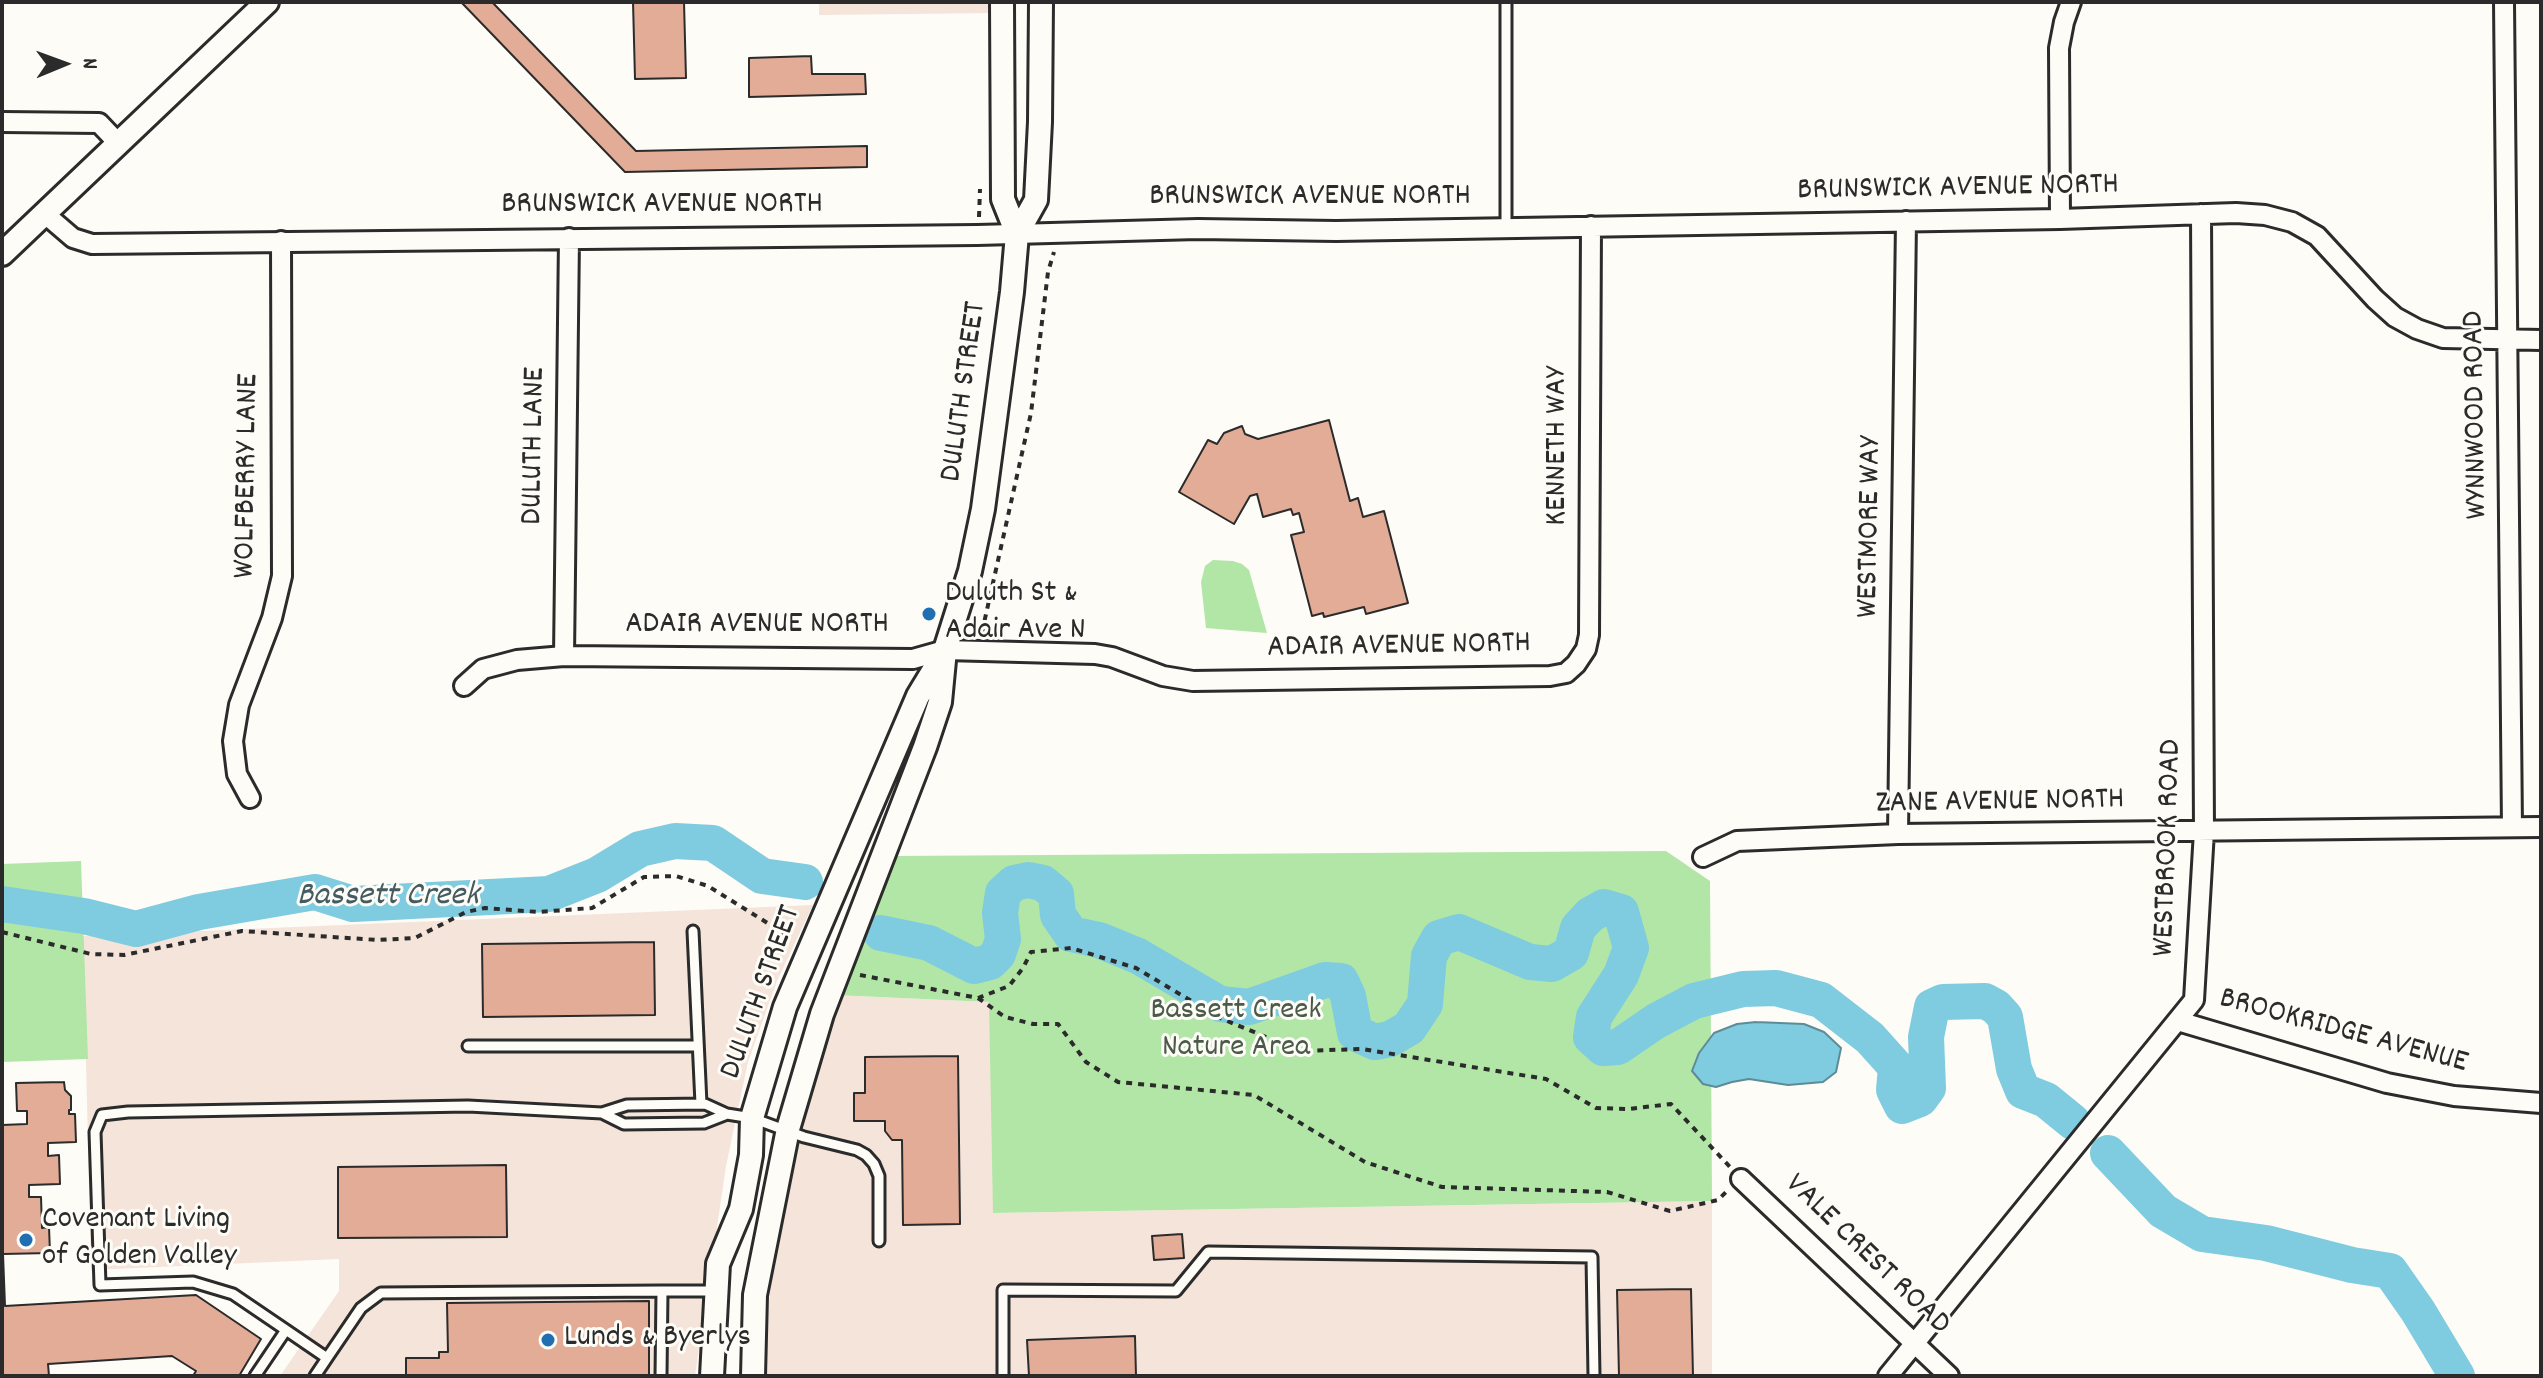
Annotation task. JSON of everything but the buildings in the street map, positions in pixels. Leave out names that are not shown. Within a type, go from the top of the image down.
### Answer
[{"type":"street","points":[[2,254],[267,2]]},
{"type":"street","name":"DULUTH STREET","points":[[1002,2],[1003,199],[1017,234]]},
{"type":"street","name":"DULUTH STREET","points":[[753,1376],[755,1295],[788,1129],[826,1003],[940,702],[945,650],[970,571],[983,509],[1017,234],[1036,200],[1041,2]]},
{"type":"street","points":[[2060,219],[2059,48],[2071,2]]},
{"type":"street","name":"WYNNWOOD ROAD","points":[[2504,2],[2512,827]]},
{"type":"street","points":[[2,122],[99,123],[118,143]]},
{"type":"street","name":"BRUNSWICK AVENUE NORTH","points":[[45,214],[73,238],[92,244],[1017,234],[1198,229],[1336,231],[2265,215],[2292,222],[2317,236],[2375,299],[2395,317],[2417,329],[2443,338],[2541,340]]},
{"type":"street","name":"WESTBROOK ROAD","points":[[1888,1376],[2194,1000],[2204,831],[2201,214]]},
{"type":"street","name":"WESTMORE WAY","points":[[1898,834],[1906,221]]},
{"type":"street","name":"KENNETH WAY","points":[[1576,664],[1586,649],[1589,635],[1591,226]]},
{"type":"street","name":"DULUTH LANE","points":[[564,656],[569,238]]},
{"type":"street","name":"WOLFBERRY LANE","points":[[250,798],[237,774],[233,741],[239,705],[272,618],[282,576],[281,241]]},
{"type":"street","name":"DULUTH STREET","points":[[712,1376],[718,1264],[741,1209],[751,1155],[752,1118],[785,1007],[918,696],[945,650]]},
{"type":"street","name":"ADAIR AVENUE NORTH","points":[[464,686],[483,669],[517,660],[564,656],[913,659],[945,650],[1095,654],[1163,676],[1193,681],[1550,676],[1566,673],[1576,664]]},
{"type":"street","name":"ZANE AVENUE NORTH","points":[[1703,857],[1737,841],[1898,834],[2541,827]]},
{"type":"street","name":"BROOKRIDGE AVENUE","points":[[2178,1021],[2387,1083],[2454,1096],[2541,1103]]},
{"type":"street","name":"VALE CREST ROAD","points":[[1741,1179],[1949,1376]]},
{"type":"lane","points":[[1506,2],[1506,227]]},
{"type":"lane","points":[[693,931],[701,1104]]},
{"type":"lane","points":[[468,1046],[698,1046]]},
{"type":"lane","points":[[327,1358],[233,1294],[193,1282],[100,1285],[95,1132],[102,1115],[468,1106],[602,1113],[627,1105],[705,1104],[727,1114],[752,1118],[804,1137],[857,1150],[874,1164],[879,1176],[879,1241]]},
{"type":"lane","points":[[602,1113],[624,1124],[704,1123],[727,1114]]},
{"type":"lane","points":[[1003,1376],[1003,1290],[1176,1291],[1208,1252],[1592,1257],[1594,1376]]},
{"type":"lane","points":[[661,1376],[662,1291]]},
{"type":"lane","points":[[315,1376],[361,1308],[381,1293],[717,1291]]},
{"type":"lane","points":[[255,1376],[286,1330]]},
{"type":"path","points":[[2,932],[91,954],[124,955],[242,931],[378,940],[415,938],[466,912],[485,908],[538,912],[592,908],[644,877],[676,876],[708,886],[790,937]]},
{"type":"path","points":[[850,973],[978,998],[1005,1017],[1033,1024],[1058,1024],[1086,1062],[1118,1082],[1254,1095],[1365,1162],[1442,1187],[1607,1192],[1670,1211],[1718,1200],[1741,1179],[1671,1104],[1628,1109],[1596,1108],[1546,1079],[1362,1049],[1300,1051],[1220,1018],[1136,968],[1071,948],[1031,952],[1009,986],[978,998]]},
{"type":"shaded area","points":[[819,2],[993,2],[993,13],[819,15]]},
{"type":"shaded area","points":[[813,905],[777,981],[748,1062],[726,1166],[695,1376],[280,1376],[339,1291],[339,1259],[91,1270],[83,936]]},
{"type":"shaded area","points":[[834,995],[990,1002],[994,1213],[1712,1201],[1712,1376],[761,1376],[776,1237]]},
{"type":"green space","points":[[1213,560],[1233,561],[1249,570],[1267,633],[1206,628],[1201,582],[1205,566]]},
{"type":"green space","name":"Bassett Creek Nature Area","points":[[1666,851],[1710,881],[1712,1201],[993,1213],[989,1002],[834,995],[895,856]]},
{"type":"green space","points":[[81,861],[88,1059],[2,1062],[2,864]]},
{"type":"water","points":[[1737,1024],[1804,1024],[1824,1032],[1841,1048],[1836,1072],[1823,1082],[1788,1085],[1749,1079],[1716,1087],[1703,1084],[1692,1071],[1699,1053],[1714,1033]]},
{"type":"waterway","name":"Bassett Creek","points":[[2,904],[84,916],[136,929],[199,912],[315,892],[353,904],[549,894],[597,875],[640,849],[675,841],[713,843],[762,876],[805,882]]},
{"type":"waterway","name":"Bassett Creek","points":[[881,933],[929,943],[974,966],[990,962],[998,954],[1003,939],[1000,913],[1003,893],[1014,883],[1028,880],[1043,883],[1056,894],[1058,915],[1071,934],[1099,940],[1138,956],[1220,1004],[1249,1007],[1325,980],[1341,981],[1348,996],[1355,1033],[1375,1042],[1390,1039],[1409,1028],[1425,1004],[1429,956],[1439,938],[1459,932],[1530,962],[1552,964],[1571,953],[1578,928],[1590,915],[1604,907],[1621,912],[1631,948],[1621,975],[1594,1017],[1591,1037],[1603,1048],[1618,1047],[1656,1021],[1694,1001],[1743,989],[1776,988],[1821,1000],[1870,1038],[1896,1067],[1894,1090],[1902,1106],[1920,1099],[1928,1088],[1926,1037],[1932,1007],[1943,1002],[1985,1001],[2005,1017],[2014,1069],[2023,1091],[2046,1100],[2073,1122]]},
{"type":"waterway","name":"Bassett Creek","points":[[2108,1153],[2163,1211],[2202,1234],[2266,1243],[2352,1265],[2390,1271],[2457,1376]]},
{"type":"place","name":"Duluth St & Adair Ave N","points":[[929,614]]},
{"type":"place","name":"Covenant Living of Golden Valley","points":[[26,1240]]},
{"type":"place","name":"Lunds & Byerlys","points":[[548,1340]]}]
